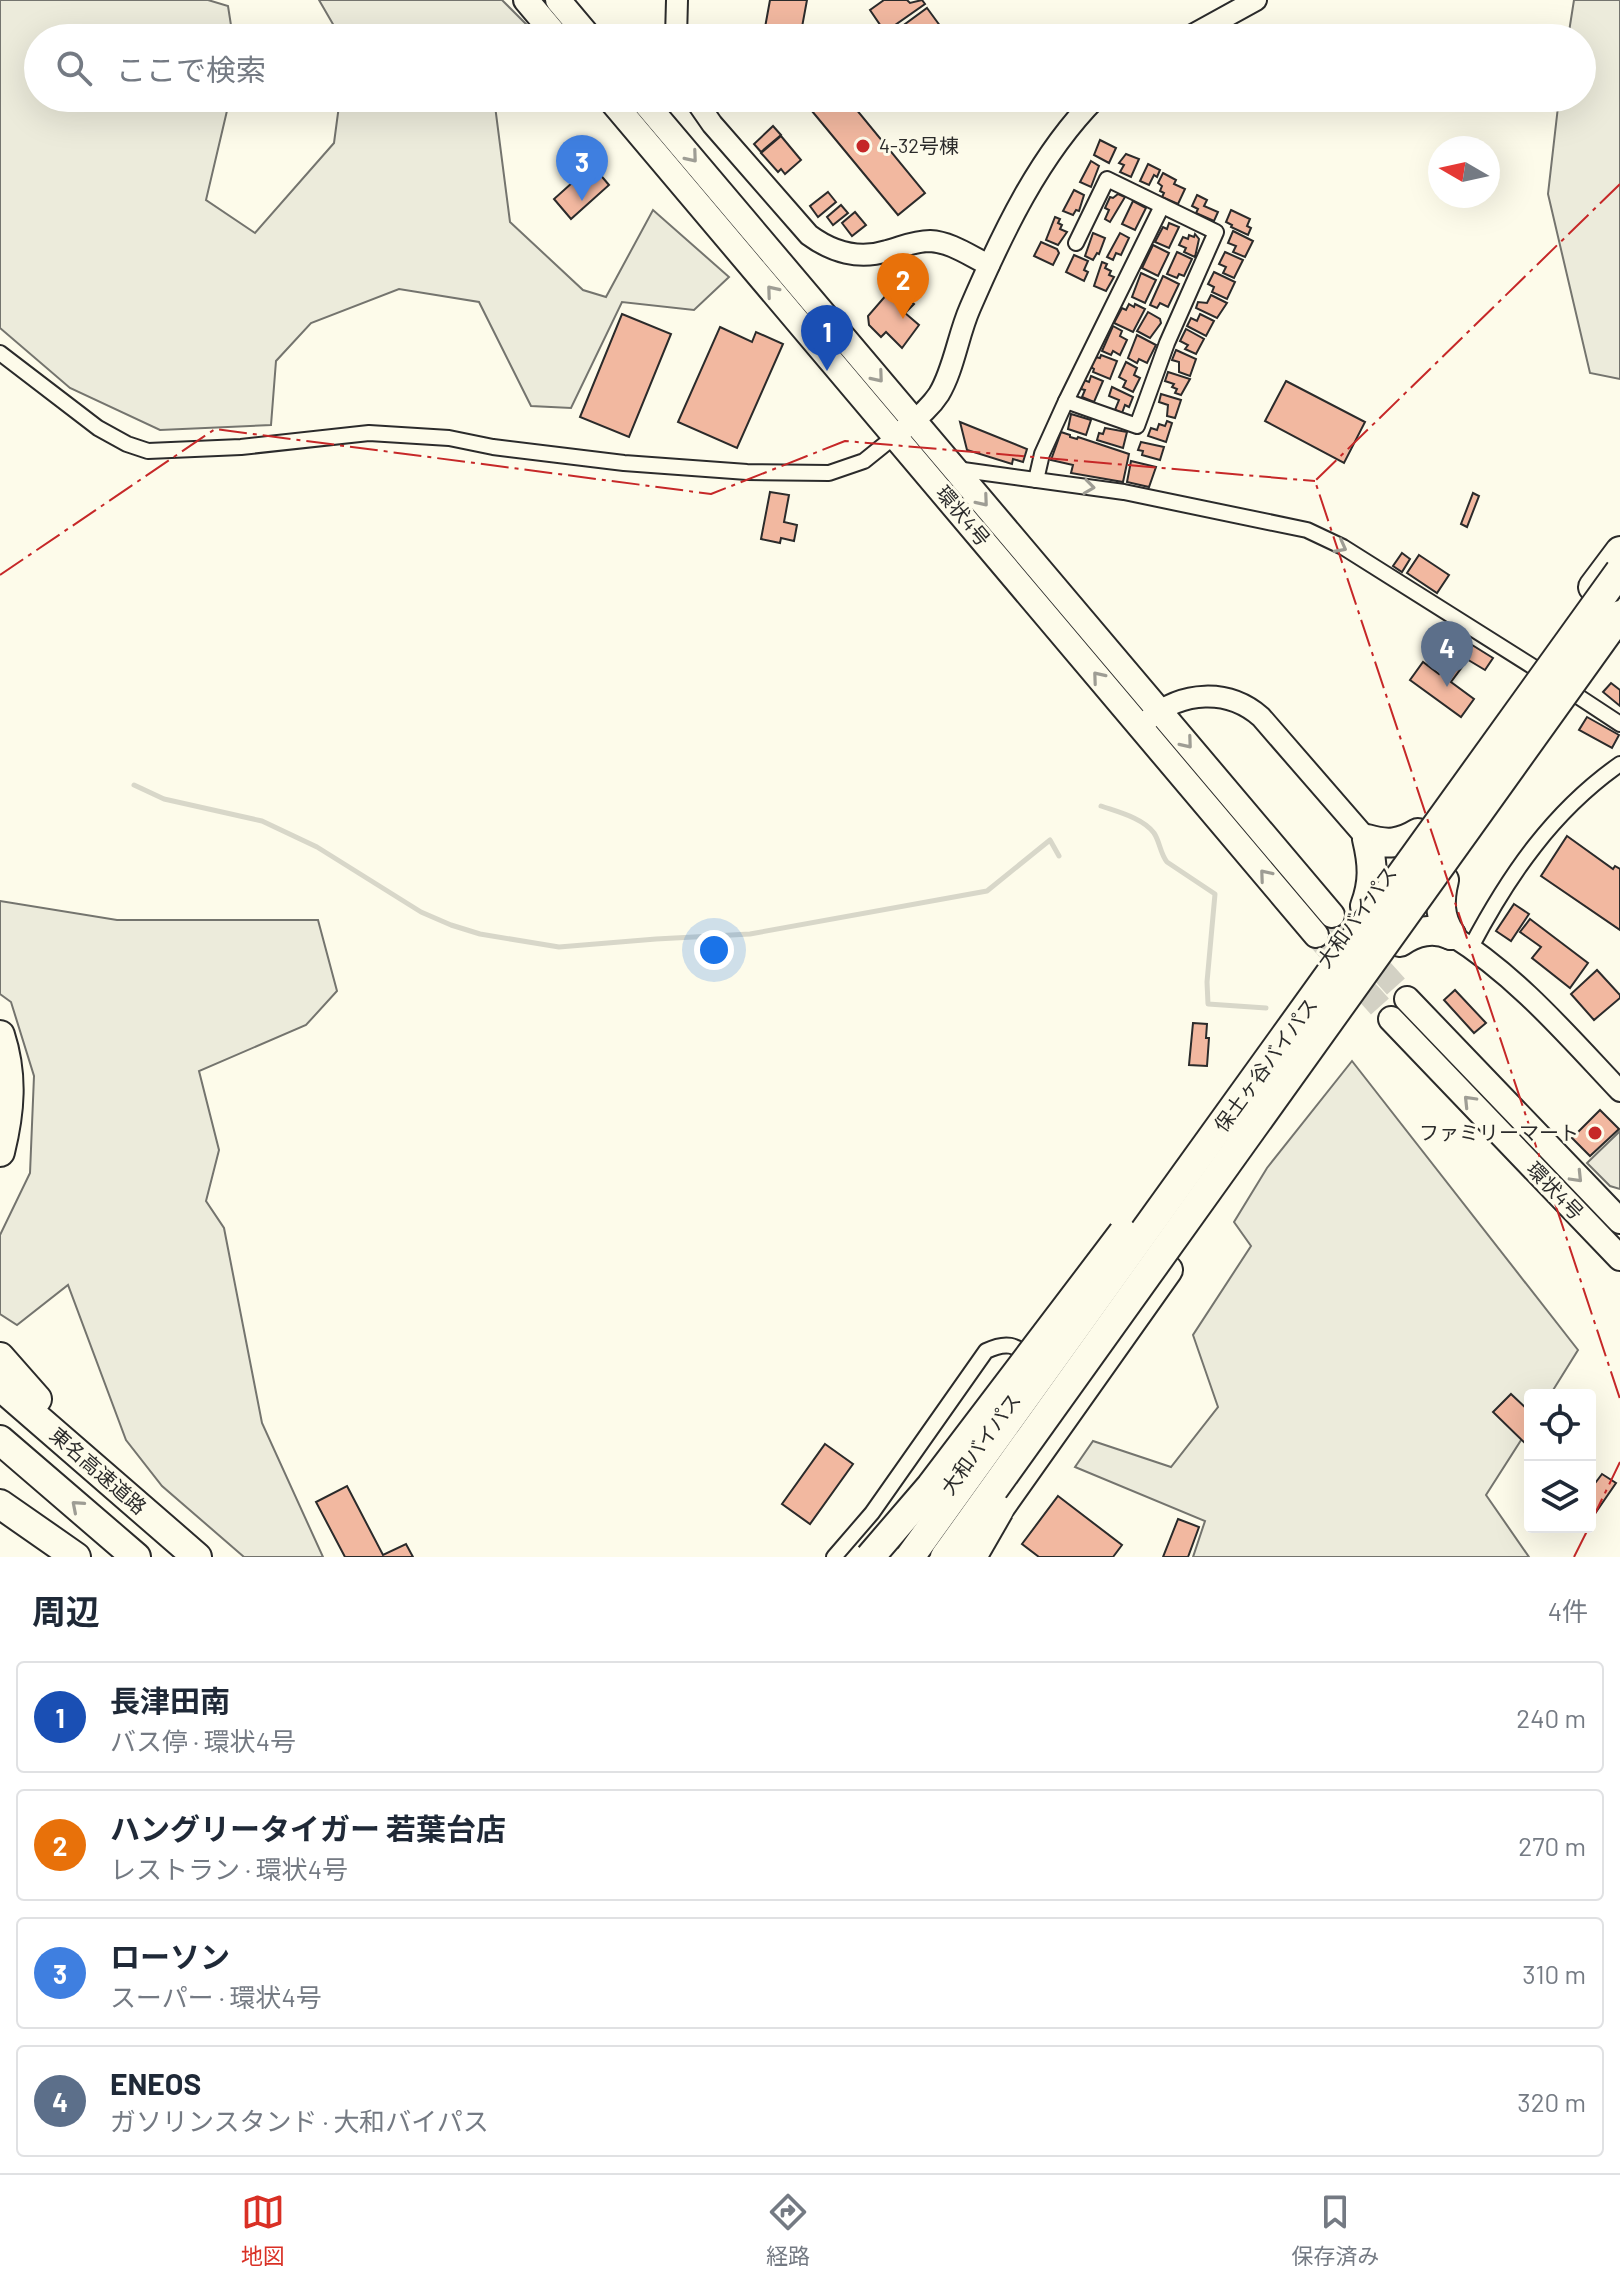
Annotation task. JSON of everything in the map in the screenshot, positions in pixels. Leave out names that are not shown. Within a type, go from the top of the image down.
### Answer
[{"type":"highway","name":"大和バイパス","points":[[899,1557],[1365,906],[1419,842],[1535,668],[1620,551]]},
{"type":"highway","name":"保土ヶ谷バイパス","points":[[910,1557],[1419,842],[1620,571]]},
{"type":"highway","name":"保土ヶ谷バイパス","points":[[945,1557],[1620,615]]},
{"type":"highway","points":[[965,1557],[1620,633]]},
{"type":"highway","points":[[1365,906],[1372,887],[1373,872],[1367,839],[1392,844],[1419,842]]},
{"type":"highway","points":[[870,1557],[931,1486],[1419,842]]},
{"type":"highway","points":[[1444,880],[1439,897],[1440,909],[1446,927],[1461,941]]},
{"type":"highway","points":[[1400,942],[1412,934],[1428,931],[1443,931],[1461,941]]},
{"type":"highway","points":[[0,1035],[8,1062],[11,1090],[0,1152]]},
{"type":"highway","points":[[0,1357],[109,1481]]},
{"type":"highway","points":[[972,1557],[1079,1371]]},
{"type":"highway","name":"東名高速道路","points":[[0,1386],[197,1557]]},
{"type":"highway","name":"東名高速道路","points":[[0,1440],[136,1557]]},
{"type":"highway","points":[[0,1504],[76,1557]]},
{"type":"main road","points":[[526,0],[546,24]]},
{"type":"main road","points":[[558,0],[578,24]]},
{"type":"main road","name":"環状4号","points":[[621,112],[1316,935]]},
{"type":"main road","name":"環状4号","points":[[653,112],[1332,915]]},
{"type":"main road","name":"環状4号","points":[[1407,999],[1620,1221]]},
{"type":"main road","name":"環状4号","points":[[1391,1019],[1620,1258]]},
{"type":"street","points":[[676,24],[677,0]]},
{"type":"street","points":[[1212,24],[1256,0]]},
{"type":"street","points":[[704,112],[809,235],[823,246],[841,253],[862,255],[883,253],[914,242],[933,241],[949,245],[989,265]]},
{"type":"street","points":[[0,353],[98,428],[127,444],[148,451],[241,447],[369,433],[449,438],[493,447],[624,463],[747,472],[829,473],[864,461],[930,407],[944,386],[960,329],[989,265],[1055,146],[1084,112]]},
{"type":"street","points":[[1066,401],[1137,426],[1167,343],[1216,232],[1107,179],[1076,243]]},
{"type":"street","points":[[1036,480],[1042,454],[1066,401],[1162,206]]},
{"type":"street","points":[[956,469],[1124,492],[1307,530],[1343,547],[1620,724]]},
{"type":"street","points":[[1140,726],[1159,710],[1186,700],[1228,697],[1250,708],[1367,839]]},
{"type":"street","points":[[1620,764],[1588,787],[1558,816],[1461,941],[1525,991],[1620,1091]]},
{"type":"street","points":[[834,1557],[872,1513],[986,1351],[1000,1345],[1016,1347],[1040,1362]]},
{"type":"shaded area","points":[[0,0],[208,0],[228,6],[231,24],[24,24],[24,112],[227,112],[206,200],[255,233],[334,143],[338,112],[496,112],[510,222],[583,290],[606,297],[653,210],[729,277],[694,310],[622,302],[571,408],[531,406],[479,302],[399,289],[311,323],[276,361],[271,425],[160,430],[70,388],[0,328]]},
{"type":"shaded area","points":[[319,0],[502,0],[526,24],[333,24]]},
{"type":"shaded area","points":[[1574,0],[1620,0],[1620,379],[1590,373],[1548,194],[1557,112],[1596,112],[1596,24],[1570,24]]},
{"type":"shaded area","points":[[0,901],[117,920],[318,920],[337,991],[306,1025],[199,1071],[219,1150],[206,1201],[224,1228],[262,1423],[323,1557],[244,1557],[162,1486],[126,1440],[68,1285],[17,1325],[0,1314],[0,1235],[30,1173],[34,1076],[11,1002],[0,994]]},
{"type":"shaded area","points":[[1352,1061],[1578,1350],[1554,1389],[1524,1389],[1524,1435],[1486,1495],[1529,1557],[1193,1557],[1205,1521],[1075,1467],[1093,1441],[1171,1467],[1218,1407],[1193,1335],[1251,1246],[1234,1222],[1267,1168]]},
{"type":"shaded area","points":[[1620,1131],[1620,1189],[1610,1186],[1587,1163]]},
{"type":"building","points":[[770,0],[807,0],[803,24],[766,24]]},
{"type":"building","points":[[884,0],[907,0],[910,3],[922,0],[925,4],[896,24],[880,24],[870,10]]},
{"type":"building","points":[[927,8],[939,24],[905,24]]},
{"type":"building","name":"4-32号棟","points":[[813,112],[858,112],[925,193],[898,215]]},
{"type":"building","points":[[773,126],[781,135],[761,152],[754,144]]},
{"type":"building","points":[[781,136],[801,160],[785,174],[781,169],[778,172],[761,153]]},
{"type":"building","points":[[1100,140],[1116,148],[1109,163],[1094,155]]},
{"type":"building","points":[[1126,154],[1139,159],[1131,177],[1120,172],[1124,165],[1119,163]]},
{"type":"building","points":[[1091,161],[1099,166],[1091,187],[1080,182]]},
{"type":"building","points":[[1148,164],[1160,170],[1149,185],[1140,181]]},
{"type":"building","points":[[592,165],[609,185],[571,219],[554,199]]},
{"type":"building","points":[[1163,173],[1176,180],[1174,184],[1185,189],[1178,204],[1162,197],[1162,186],[1158,183]]},
{"type":"building","points":[[1074,190],[1084,195],[1079,211],[1076,210],[1073,215],[1063,211]]},
{"type":"building","points":[[828,192],[836,202],[818,217],[810,206]]},
{"type":"building","points":[[1118,194],[1125,197],[1110,222],[1105,219],[1109,210],[1105,208],[1110,197]]},
{"type":"building","points":[[1197,195],[1207,200],[1204,206],[1218,212],[1214,221],[1196,213],[1198,209],[1192,206]]},
{"type":"building","points":[[1133,201],[1146,208],[1135,230],[1122,224]]},
{"type":"building","points":[[841,205],[848,213],[833,225],[827,217]]},
{"type":"building","points":[[1231,210],[1250,219],[1248,235],[1226,222]]},
{"type":"building","points":[[855,212],[866,225],[852,236],[842,223]]},
{"type":"building","points":[[1055,217],[1060,219],[1060,229],[1067,232],[1058,245],[1046,240]]},
{"type":"building","points":[[1169,223],[1179,227],[1169,248],[1155,242],[1163,227],[1167,229]]},
{"type":"building","points":[[1233,231],[1253,241],[1245,257],[1233,252],[1236,246],[1228,243]]},
{"type":"building","points":[[1093,233],[1105,238],[1093,260],[1085,256]]},
{"type":"building","points":[[1120,233],[1129,238],[1121,255],[1116,253],[1113,260],[1107,257]]},
{"type":"building","points":[[1195,234],[1199,239],[1195,257],[1184,252],[1186,248],[1179,245],[1183,237],[1188,239],[1189,235],[1194,237]]},
{"type":"building","points":[[1041,242],[1057,249],[1059,253],[1053,265],[1034,256]]},
{"type":"building","points":[[1153,245],[1169,253],[1158,276],[1142,268]]},
{"type":"building","points":[[1177,252],[1192,259],[1184,276],[1179,274],[1177,278],[1167,274]]},
{"type":"building","points":[[1225,252],[1243,260],[1234,278],[1223,273],[1226,267],[1219,264]]},
{"type":"building","points":[[1074,255],[1088,261],[1084,281],[1066,272]]},
{"type":"building","points":[[1102,262],[1111,271],[1109,275],[1114,277],[1106,291],[1094,286]]},
{"type":"building","points":[[1214,272],[1235,282],[1227,299],[1212,292],[1214,287],[1208,284]]},
{"type":"building","points":[[1141,273],[1156,280],[1145,303],[1132,297]]},
{"type":"building","points":[[1163,276],[1179,284],[1168,307],[1160,303],[1157,308],[1150,305]]},
{"type":"building","points":[[894,286],[914,304],[905,313],[919,325],[902,348],[886,332],[881,337],[869,325],[868,316]]},
{"type":"building","points":[[1211,295],[1227,303],[1217,318],[1196,308],[1198,302],[1207,303]]},
{"type":"building","points":[[1129,304],[1145,309],[1133,332],[1114,323],[1122,308],[1126,310]]},
{"type":"building","points":[[1148,312],[1160,319],[1161,323],[1150,338],[1137,331]]},
{"type":"building","points":[[622,314],[671,334],[629,437],[580,417]]},
{"type":"building","points":[[1200,314],[1214,321],[1206,336],[1187,326],[1191,318],[1197,321]]},
{"type":"building","points":[[1113,326],[1122,331],[1120,336],[1127,340],[1120,355],[1102,351]]},
{"type":"building","points":[[720,327],[752,342],[756,332],[783,344],[737,448],[678,422]]},
{"type":"building","points":[[1186,329],[1204,339],[1196,354],[1185,349],[1188,345],[1180,341]]},
{"type":"building","points":[[1137,335],[1156,345],[1147,363],[1139,359],[1137,363],[1128,358]]},
{"type":"building","points":[[1176,350],[1196,359],[1190,376],[1179,372],[1179,362],[1172,360]]},
{"type":"building","points":[[1101,355],[1117,361],[1110,379],[1093,372],[1091,367],[1095,357],[1100,358]]},
{"type":"building","points":[[1126,362],[1137,368],[1134,375],[1140,378],[1133,392],[1123,387],[1126,381],[1119,377]]},
{"type":"building","points":[[1168,372],[1190,379],[1181,395],[1175,393],[1177,389],[1172,387],[1174,384],[1165,381]]},
{"type":"building","points":[[1091,376],[1103,381],[1094,402],[1082,397],[1085,390],[1081,389],[1084,380],[1089,382]]},
{"type":"building","points":[[1286,381],[1365,422],[1344,463],[1265,421]]},
{"type":"building","points":[[1112,387],[1133,397],[1122,413],[1115,410],[1119,400],[1109,396]]},
{"type":"building","points":[[1161,394],[1181,400],[1175,418],[1167,416],[1168,405],[1159,402]]},
{"type":"building","points":[[1071,414],[1091,420],[1086,435],[1068,429]]},
{"type":"building","points":[[1167,421],[1172,423],[1166,442],[1148,436],[1151,428],[1157,430],[1159,424],[1165,426]]},
{"type":"building","points":[[960,422],[1027,449],[1023,462],[1013,459],[1012,464],[967,450]]},
{"type":"building","points":[[1105,428],[1127,432],[1123,448],[1097,440]]},
{"type":"building","points":[[1061,432],[1129,454],[1123,482],[1071,473],[1073,465],[1051,460]]},
{"type":"building","points":[[1141,442],[1164,447],[1160,460],[1142,455],[1143,451],[1138,450]]},
{"type":"building","points":[[1131,461],[1156,467],[1149,487],[1127,482]]},
{"type":"building","points":[[770,492],[789,495],[784,522],[797,525],[794,541],[781,538],[780,543],[761,539]]},
{"type":"building","points":[[1473,493],[1479,496],[1467,527],[1461,524]]},
{"type":"building","points":[[1402,553],[1410,559],[1402,572],[1393,566]]},
{"type":"building","points":[[1419,555],[1449,575],[1437,593],[1407,573]]},
{"type":"building","points":[[1448,630],[1493,658],[1485,670],[1440,643]]},
{"type":"building","points":[[1455,652],[1468,659],[1451,682],[1474,699],[1461,717],[1410,680],[1423,662],[1439,674]]},
{"type":"building","points":[[1611,683],[1620,690],[1620,706],[1603,692]]},
{"type":"building","points":[[1587,717],[1619,735],[1612,748],[1579,730]]},
{"type":"building","points":[[1567,836],[1613,869],[1615,866],[1620,869],[1620,930],[1541,876]]},
{"type":"building","points":[[1514,904],[1529,914],[1511,941],[1496,931]]},
{"type":"building","points":[[1530,919],[1588,963],[1570,988],[1532,958],[1541,947],[1520,932]]},
{"type":"building","points":[[1597,970],[1620,998],[1594,1020],[1571,994]]},
{"type":"building","points":[[1455,990],[1486,1023],[1474,1033],[1444,1000]]},
{"type":"building","points":[[1193,1023],[1207,1024],[1207,1066],[1189,1065]]},
{"type":"building","name":"ファミリーマート","points":[[1600,1110],[1619,1129],[1590,1156],[1572,1138]]},
{"type":"building","points":[[1511,1394],[1524,1406],[1524,1442],[1493,1412]]},
{"type":"building","points":[[825,1444],[853,1464],[810,1524],[782,1504]]},
{"type":"building","points":[[1602,1474],[1616,1483],[1596,1512],[1596,1482]]},
{"type":"building","points":[[347,1486],[383,1555],[406,1544],[413,1557],[345,1557],[316,1502]]},
{"type":"building","points":[[1058,1496],[1122,1545],[1113,1557],[1039,1557],[1022,1544]]},
{"type":"building","points":[[1178,1519],[1199,1527],[1188,1557],[1163,1557]]},
{"type":"waterway","points":[[134,785],[164,799],[262,821],[317,847],[421,912],[451,925],[480,934],[559,947],[750,934],[987,891],[1050,840],[1059,856]]},
{"type":"waterway","points":[[1101,806],[1143,823],[1154,833],[1167,862],[1215,894],[1208,1004],[1266,1008]]},
{"type":"tunnel","points":[[1332,915],[1407,999]]},
{"type":"tunnel","points":[[1316,935],[1391,1019]]},
{"type":"power","points":[[1620,184],[1315,481],[1620,1399]]},
{"type":"power","points":[[0,575],[215,429],[711,494],[845,441],[1315,481]]},
{"type":"power","points":[[1596,1512],[1620,1462]]},
{"type":"power","points":[[1574,1557],[1586,1533]]},
{"type":"place","name":"4-32号棟","points":[[863,146]]},
{"type":"place","name":"ローソン","points":[[582,201]]},
{"type":"place","name":"ハングリータイガー 若葉台店","points":[[903,319]]},
{"type":"place","name":"長津田南","points":[[827,371]]},
{"type":"place","name":"ENEOS","points":[[1447,687]]},
{"type":"place","name":"ファミリーマート","points":[[1595,1133]]}]
